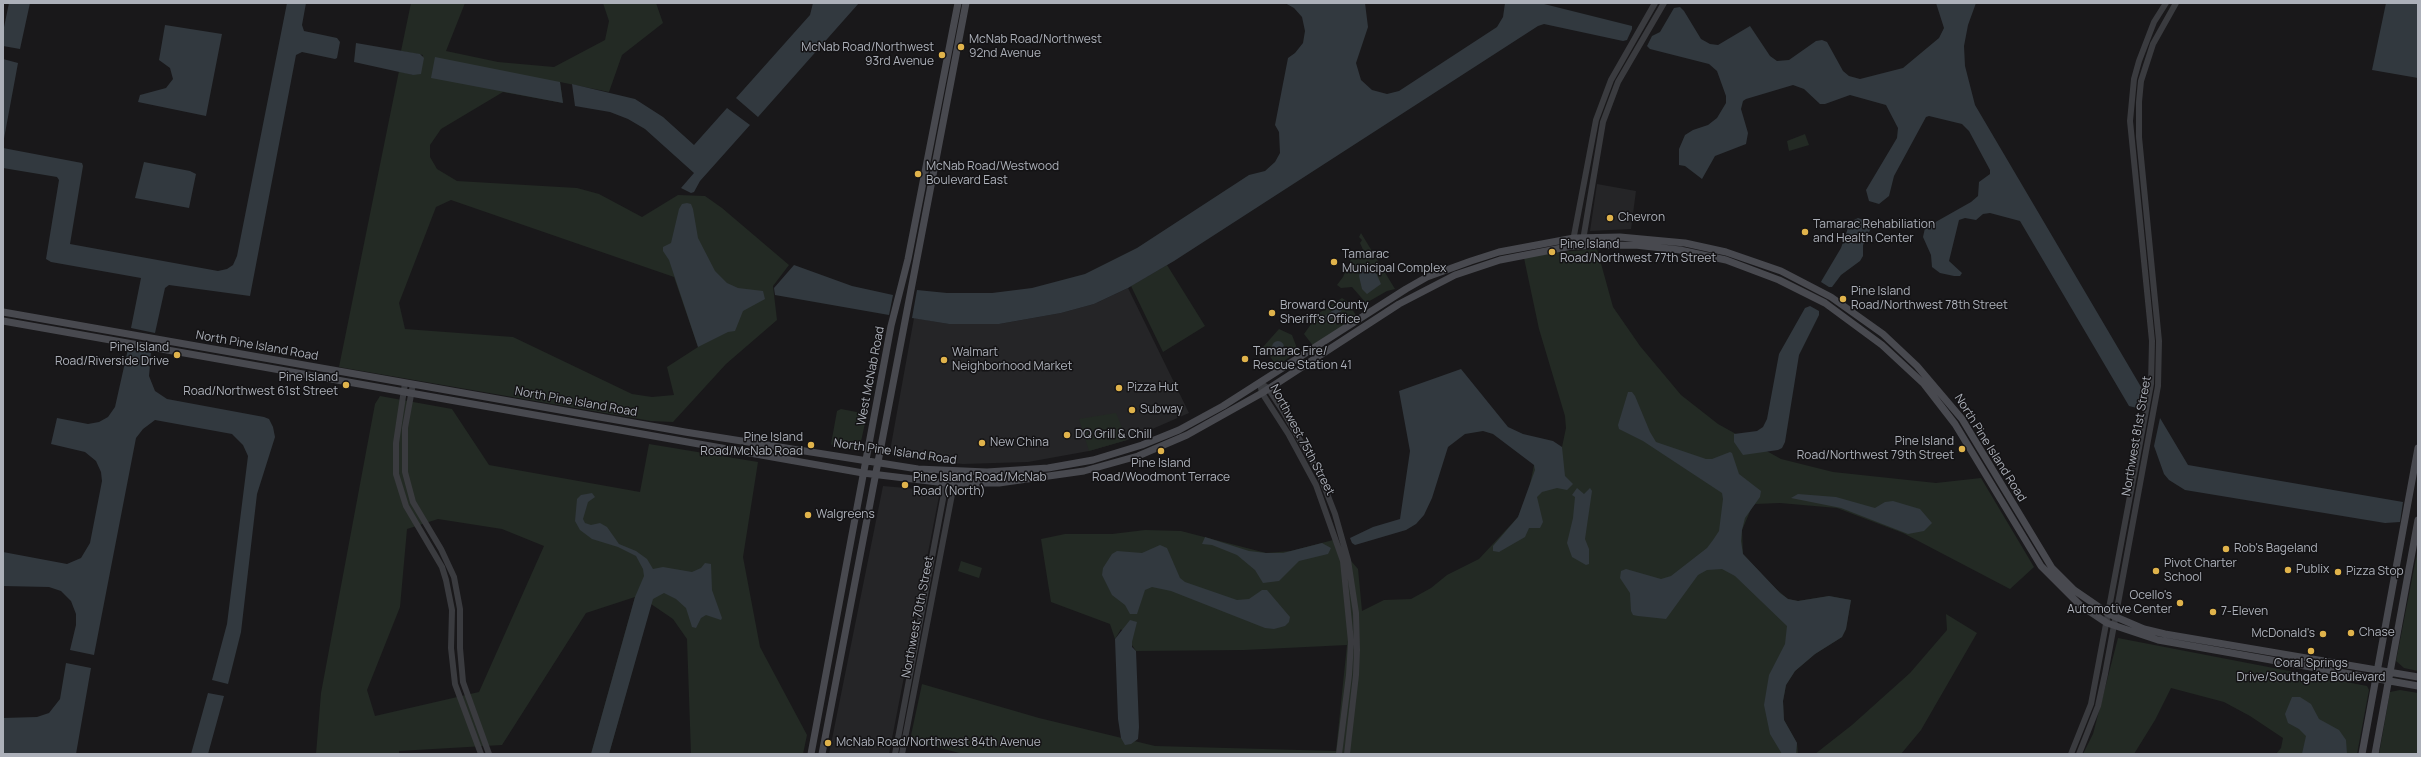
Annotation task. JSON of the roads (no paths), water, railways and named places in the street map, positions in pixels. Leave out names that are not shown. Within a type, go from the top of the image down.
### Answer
[{"type":"main road","name":"West McNab Road","points":[[811,754],[865,460],[958,3]]},
{"type":"main road","name":"West McNab Road","points":[[822,754],[966,3]]},
{"type":"main road","name":"North Pine Island Road","points":[[3,312],[685,432],[949,472],[987,472],[1041,469],[1093,460],[1142,445],[1179,430],[1223,406],[1427,277],[1499,252],[1574,238],[1652,238],[1726,252],[1780,271],[1850,309],[1903,352],[1947,399],[1975,441],[2052,568],[2074,590],[2112,616],[2144,629],[2165,634],[2418,678]]},
{"type":"main road","name":"North Pine Island Road","points":[[3,321],[863,473],[954,484],[1020,482],[1084,471],[1113,463],[1187,435],[1262,393],[1399,304],[1455,275],[1514,257],[1572,246],[1652,246],[1680,250],[1726,260],[1753,269],[1803,291],[1866,331],[1918,377],[1955,424],[2041,566],[2080,605],[2110,625],[2158,640],[2418,686]]},
{"type":"main road","points":[[2362,754],[2418,448]]},
{"type":"main road","points":[[2375,754],[2418,520]]},
{"type":"street","points":[[1572,246],[1591,136],[1603,98],[1611,80],[1655,3]]},
{"type":"street","points":[[1582,246],[1599,138],[1610,101],[1618,82],[1664,3]]},
{"type":"street","name":"Northwest 81st Street","points":[[2112,616],[2153,365],[2131,137],[2131,101],[2134,79],[2145,42],[2166,3]]},
{"type":"street","name":"Northwest 81st Street","points":[[2071,754],[2091,704],[2110,625],[2158,386],[2160,365],[2159,341],[2139,136],[2139,102],[2142,80],[2153,44],[2176,3]]},
{"type":"street","points":[[1582,190],[1590,191]]},
{"type":"street","points":[[409,383],[404,436],[404,472],[414,502],[449,563],[454,577],[460,609],[460,648],[463,682],[490,754]]},
{"type":"street","name":"Northwest 75th Street","points":[[1260,383],[1268,388],[1319,473],[1335,514],[1348,560],[1356,613],[1357,650],[1356,675],[1347,754]]},
{"type":"street","name":"Northwest 75th Street","points":[[1260,383],[1262,393],[1312,477],[1328,516],[1343,561],[1350,642],[1349,675],[1339,754]]},
{"type":"street","points":[[408,392],[396,443],[396,474],[406,506],[442,567],[446,580],[452,610],[451,648],[455,684],[481,754]]},
{"type":"street","name":"Northwest 70th Street","points":[[895,754],[946,483]]},
{"type":"street","name":"Northwest 70th Street","points":[[902,754],[954,484]]},
{"type":"street","points":[[940,520],[947,521]]},
{"type":"street","points":[[934,549],[942,551]]},
{"type":"street","name":"Northwest 81st Street","points":[[2079,754],[2098,706],[2110,625]]},
{"type":"street","points":[[911,670],[918,671]]},
{"type":"place","name":"McNab Road/Northwest 92nd Avenue","points":[[961,47]]},
{"type":"place","name":"McNab Road/Northwest 93rd Avenue","points":[[942,55]]},
{"type":"place","name":"McNab Road/Westwood Boulevard East","points":[[918,174]]},
{"type":"place","name":"Chevron","points":[[1610,218]]},
{"type":"place","name":"Tamarac Rehabiliation and Health Center","points":[[1805,232]]},
{"type":"place","name":"Pine Island Road/Northwest 77th Street","points":[[1552,252]]},
{"type":"place","name":"Tamarac Municipal Complex","points":[[1334,262]]},
{"type":"place","name":"Pine Island Road/Northwest 78th Street","points":[[1843,299]]},
{"type":"place","name":"Broward County Sheriff's Office","points":[[1272,313]]},
{"type":"place","name":"Pine Island Road/Riverside Drive","points":[[177,355]]},
{"type":"place","name":"Tamarac Fire/ Rescue Station 41","points":[[1245,359]]},
{"type":"place","name":"Walmart Neighborhood Market","points":[[944,360]]},
{"type":"place","name":"Pine Island Road/Northwest 61st Street","points":[[346,385]]},
{"type":"place","name":"Pizza Hut","points":[[1119,388]]},
{"type":"place","name":"Subway","points":[[1132,410]]},
{"type":"place","name":"DQ Grill & Chill","points":[[1067,435]]},
{"type":"place","name":"New China","points":[[982,443]]},
{"type":"place","name":"Pine Island Road/McNab Road","points":[[811,445]]},
{"type":"place","name":"Pine Island Road/Northwest 79th Street","points":[[1962,449]]},
{"type":"place","name":"Pine Island Road/Woodmont Terrace","points":[[1161,451]]},
{"type":"place","name":"Pine Island Road/McNab Road (North)","points":[[905,485]]},
{"type":"place","name":"Walgreens","points":[[808,515]]},
{"type":"place","name":"Rob's Bageland","points":[[2226,549]]},
{"type":"place","name":"Publix","points":[[2288,570]]},
{"type":"place","name":"Pivot Charter School","points":[[2156,571]]},
{"type":"place","name":"Pizza Stop","points":[[2338,572]]},
{"type":"place","name":"Ocello's Automotive Center","points":[[2180,603]]},
{"type":"place","name":"7-Eleven","points":[[2213,612]]},
{"type":"place","name":"Chase","points":[[2351,633]]},
{"type":"place","name":"McDonald's","points":[[2323,634]]},
{"type":"place","name":"Coral Springs Drive/Southgate Boulevard","points":[[2311,651]]},
{"type":"place","name":"McNab Road/Northwest 84th Avenue","points":[[828,743]]}]
